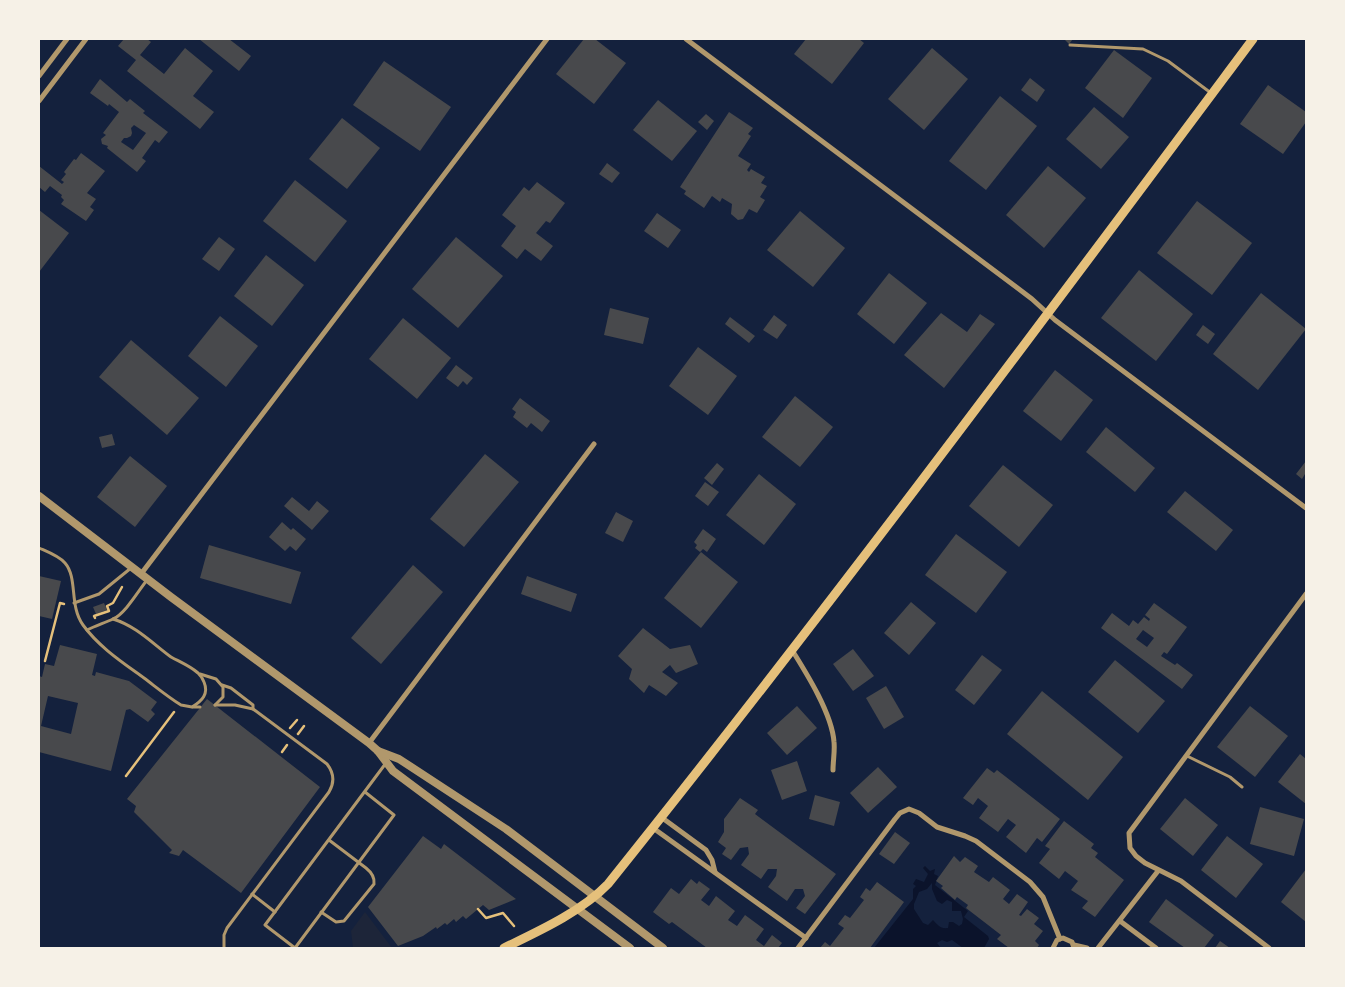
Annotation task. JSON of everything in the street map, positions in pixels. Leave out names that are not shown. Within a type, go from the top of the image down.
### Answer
[{"type":"main road","points":[[504,948],[545,928],[577,908],[608,884],[792,650],[1253,39]]},
{"type":"street","points":[[39,76],[67,39]]},
{"type":"street","points":[[39,101],[86,39]]},
{"type":"street","points":[[144,577],[547,39]]},
{"type":"street","points":[[686,39],[1306,508]]},
{"type":"street","points":[[369,743],[594,444]]},
{"type":"street","points":[[39,496],[144,577],[369,743],[389,759],[393,771],[630,948]]},
{"type":"street","points":[[1269,948],[1182,881],[1140,860],[1130,848],[1129,833],[1306,594]]},
{"type":"street","points":[[792,650],[812,684],[831,727],[834,743],[833,770]]},
{"type":"street","points":[[389,759],[399,758],[506,829],[663,948]]},
{"type":"street","points":[[798,948],[895,819],[905,810],[914,810],[937,827],[976,841],[1030,882],[1043,896],[1060,939]]},
{"type":"street","points":[[661,817],[706,850],[712,860],[715,872]]},
{"type":"street","points":[[652,828],[806,938]]},
{"type":"street","points":[[1098,948],[1158,870]]},
{"type":"street","points":[[1120,920],[1156,948]]},
{"type":"street","points":[[1053,948],[1060,939],[1070,940],[1074,947],[1087,948]]},
{"type":"lane","points":[[1070,45],[1143,49],[1168,61],[1212,94]]},
{"type":"lane","points":[[39,548],[65,563],[72,580],[74,604],[78,616],[87,630],[109,652],[177,703],[185,707],[200,707]]},
{"type":"lane","points":[[74,604],[99,594],[132,567]]},
{"type":"lane","points":[[113,619],[127,606],[144,577]]},
{"type":"lane","points":[[87,630],[106,620],[113,619],[123,622],[173,658],[198,673],[216,679],[222,685],[231,688],[253,705],[253,709]]},
{"type":"lane","points":[[192,707],[203,699],[206,692],[205,683],[198,673]]},
{"type":"lane","points":[[222,685],[224,693],[214,705],[235,705],[253,709],[327,764],[331,768],[333,779],[329,792],[225,930],[224,948]]},
{"type":"lane","points":[[1187,756],[1230,777],[1242,787]]},
{"type":"lane","points":[[365,792],[394,815],[295,948],[265,925],[389,759]]},
{"type":"lane","points":[[322,912],[336,922],[344,921],[374,884],[371,872],[329,840]]},
{"type":"lane","points":[[252,894],[275,912]]},
{"type":"path","points":[[95,618],[94,616],[109,611],[107,606],[113,603],[119,590],[124,585]]},
{"type":"path","points":[[45,662],[60,603],[64,604]]},
{"type":"path","points":[[126,776],[174,712]]},
{"type":"path","points":[[290,728],[297,720]]},
{"type":"path","points":[[298,734],[304,726]]},
{"type":"path","points":[[282,752],[287,745]]},
{"type":"path","points":[[478,909],[486,918],[503,913],[514,926]]},
{"type":"shaded area","points":[[925,866],[930,871],[935,869],[934,874],[938,876],[935,885],[968,911],[964,917],[988,936],[989,939],[984,948],[963,948],[952,940],[947,942],[942,940],[937,943],[941,948],[874,948],[913,899],[913,889],[916,886],[913,884],[916,879],[924,882],[928,874],[923,868]],"holes":[[[932,883],[932,889],[937,901],[942,904],[947,900],[952,902],[952,911],[961,911],[962,924],[959,926],[949,922],[948,928],[943,928],[933,920],[928,925],[923,923],[914,909],[914,904],[919,892],[927,889]]]},
{"type":"shaded area","points":[[365,912],[392,948],[353,948],[351,931]]},
{"type":"building","points":[[124,39],[147,39],[151,42],[140,55],[164,74],[185,48],[213,71],[193,96],[214,112],[200,129],[127,71],[136,60],[118,46]]},
{"type":"building","points":[[199,39],[229,39],[251,56],[239,71]]},
{"type":"building","points":[[584,39],[595,39],[626,63],[594,104],[556,74]]},
{"type":"building","points":[[806,39],[859,39],[864,43],[832,84],[794,54]]},
{"type":"building","points":[[1064,39],[1073,39],[1069,44]]},
{"type":"building","points":[[932,48],[968,79],[924,130],[888,99]]},
{"type":"building","points":[[1114,50],[1152,78],[1123,118],[1085,88]]},
{"type":"building","points":[[384,61],[451,107],[420,151],[353,105]]},
{"type":"building","points":[[1030,78],[1045,90],[1037,102],[1021,90]]},
{"type":"building","points":[[100,79],[127,102],[130,99],[145,111],[143,113],[168,132],[159,143],[155,140],[142,158],[146,161],[137,172],[107,148],[108,146],[102,144],[101,139],[106,135],[103,133],[119,112],[90,93]],"holes":[[[134,125],[146,133],[133,150],[121,142],[124,138],[131,136],[131,128]]]},
{"type":"building","points":[[1268,85],[1306,112],[1306,122],[1283,154],[1240,124]]},
{"type":"building","points":[[1000,96],[1037,126],[986,190],[949,161]]},
{"type":"building","points":[[658,100],[697,131],[672,161],[633,130]]},
{"type":"building","points":[[1094,107],[1129,137],[1101,169],[1066,139]]},
{"type":"building","points":[[729,112],[753,128],[748,134],[751,136],[738,156],[751,164],[747,170],[749,172],[751,169],[765,177],[761,183],[767,186],[760,197],[765,200],[757,213],[749,209],[743,219],[738,220],[731,214],[732,204],[722,198],[720,202],[712,196],[704,208],[684,194],[686,191],[680,187]]},
{"type":"building","points":[[706,114],[714,121],[707,130],[698,122]]},
{"type":"building","points":[[342,118],[380,148],[347,189],[309,159]]},
{"type":"building","points":[[81,153],[105,171],[87,193],[96,199],[90,207],[94,210],[86,221],[61,204],[64,200],[61,197],[62,195],[50,186],[45,192],[39,187],[39,166],[62,184],[64,182],[61,180],[66,174],[64,172]]},
{"type":"building","points":[[607,163],[620,173],[612,183],[599,174]]},
{"type":"building","points":[[1048,166],[1086,198],[1044,248],[1006,215]]},
{"type":"building","points":[[295,180],[347,221],[315,262],[263,221]]},
{"type":"building","points":[[537,182],[565,203],[550,223],[546,221],[536,233],[553,246],[541,261],[525,249],[517,259],[501,246],[516,226],[502,215],[524,187],[529,191]]},
{"type":"building","points":[[1197,201],[1252,243],[1212,295],[1157,253]]},
{"type":"building","points":[[39,210],[69,233],[39,272]]},
{"type":"building","points":[[800,211],[845,248],[813,287],[767,250]]},
{"type":"building","points":[[657,213],[681,230],[668,248],[644,231]]},
{"type":"building","points":[[219,237],[235,249],[219,271],[202,259]]},
{"type":"building","points":[[456,237],[503,276],[458,328],[412,289]]},
{"type":"building","points":[[266,255],[304,285],[272,326],[234,296]]},
{"type":"building","points":[[1139,270],[1193,314],[1156,361],[1101,318]]},
{"type":"building","points":[[889,273],[927,303],[894,344],[857,314]]},
{"type":"building","points":[[1261,293],[1306,329],[1258,390],[1213,354]]},
{"type":"building","points":[[610,308],[649,318],[643,344],[604,335]]},
{"type":"building","points":[[941,313],[967,332],[980,314],[995,324],[944,388],[904,355]]},
{"type":"building","points":[[774,315],[787,325],[777,339],[763,330]]},
{"type":"building","points":[[220,316],[258,346],[226,387],[188,356]]},
{"type":"building","points":[[730,317],[755,336],[749,343],[725,324]]},
{"type":"building","points":[[403,318],[451,358],[417,399],[369,359]]},
{"type":"building","points":[[1203,325],[1215,334],[1208,344],[1196,335]]},
{"type":"building","points":[[131,340],[199,398],[167,435],[99,377]]},
{"type":"building","points":[[698,347],[737,376],[708,415],[669,386]]},
{"type":"building","points":[[456,365],[473,378],[467,385],[463,381],[458,387],[446,378]]},
{"type":"building","points":[[1055,370],[1093,400],[1061,441],[1023,411]]},
{"type":"building","points":[[795,396],[833,427],[800,467],[762,437]]},
{"type":"building","points":[[520,398],[550,421],[542,432],[531,423],[527,428],[513,417],[516,412],[512,409]]},
{"type":"building","points":[[1106,427],[1155,468],[1135,492],[1086,452]]},
{"type":"building","points":[[112,434],[115,445],[102,448],[99,437]]},
{"type":"building","points":[[485,454],[519,482],[464,547],[430,519]]},
{"type":"building","points":[[130,456],[167,486],[135,527],[97,497]]},
{"type":"building","points":[[1306,461],[1306,475],[1302,479],[1296,474]]},
{"type":"building","points":[[717,463],[724,469],[712,485],[704,478]]},
{"type":"building","points":[[1003,465],[1053,505],[1019,547],[969,506]]},
{"type":"building","points":[[759,474],[796,504],[764,545],[726,515]]},
{"type":"building","points":[[705,482],[719,492],[708,506],[695,496]]},
{"type":"building","points":[[1185,491],[1233,530],[1216,551],[1167,512]]},
{"type":"building","points":[[292,497],[309,511],[317,501],[329,511],[312,530],[284,506]]},
{"type":"building","points":[[616,512],[633,521],[623,542],[605,533]]},
{"type":"building","points":[[282,522],[306,539],[296,551],[290,546],[285,551],[269,537]]},
{"type":"building","points":[[703,529],[716,539],[707,552],[703,549],[700,552],[695,548],[697,545],[694,542]]},
{"type":"building","points":[[956,534],[1007,572],[976,613],[925,575]]},
{"type":"building","points":[[209,545],[301,572],[291,604],[200,578]]},
{"type":"building","points":[[701,552],[738,582],[701,628],[664,598]]},
{"type":"building","points":[[413,565],[443,592],[381,664],[351,638]]},
{"type":"building","points":[[39,576],[61,581],[52,619],[39,616]]},
{"type":"building","points":[[527,576],[577,594],[571,612],[521,594]]},
{"type":"building","points":[[911,602],[936,623],[909,655],[884,633]]},
{"type":"building","points":[[104,603],[107,610],[96,614],[93,607]]},
{"type":"building","points":[[1154,603],[1187,627],[1167,654],[1164,652],[1161,656],[1175,665],[1177,663],[1193,675],[1182,689],[1101,628],[1112,613],[1129,626],[1133,620],[1138,624],[1144,617],[1149,621],[1150,619],[1145,615]],"holes":[[[1143,630],[1154,638],[1147,647],[1136,639]]]},
{"type":"building","points":[[643,628],[670,649],[690,645],[698,664],[676,673],[670,665],[662,672],[678,683],[666,696],[649,685],[644,693],[629,679],[632,669],[618,656]]},
{"type":"building","points":[[60,645],[97,654],[92,675],[95,676],[96,672],[129,681],[157,702],[151,710],[155,714],[148,722],[130,709],[126,710],[111,771],[39,752],[39,676],[42,677],[45,664],[54,666]],"holes":[[[48,696],[78,703],[71,734],[41,726]]]},
{"type":"building","points":[[853,649],[874,676],[853,691],[833,664]]},
{"type":"building","points":[[982,655],[1002,670],[974,705],[955,690]]},
{"type":"building","points":[[1115,660],[1165,701],[1138,733],[1088,692]]},
{"type":"building","points":[[886,686],[904,717],[884,729],[866,698]]},
{"type":"building","points":[[1042,691],[1123,757],[1088,800],[1007,734]]},
{"type":"building","points":[[207,699],[320,787],[241,893],[183,850],[179,856],[169,853],[172,850],[134,812],[136,806],[127,799]]},
{"type":"building","points":[[797,706],[817,728],[787,755],[767,733]]},
{"type":"building","points":[[1250,706],[1288,736],[1255,777],[1217,747]]},
{"type":"building","points":[[1300,754],[1306,759],[1306,804],[1278,782]]},
{"type":"building","points":[[797,761],[807,791],[782,800],[771,770]]},
{"type":"building","points":[[878,767],[897,787],[868,813],[850,793]]},
{"type":"building","points":[[987,768],[994,773],[997,770],[1060,819],[1042,842],[1037,838],[1026,853],[1006,837],[1016,825],[1008,819],[998,832],[979,818],[988,806],[978,798],[973,805],[963,798]]},
{"type":"building","points":[[815,795],[840,802],[834,826],[809,819]]},
{"type":"building","points":[[740,798],[758,810],[755,814],[836,874],[805,914],[796,908],[805,896],[803,889],[795,889],[787,901],[768,887],[776,876],[777,869],[768,869],[761,879],[741,865],[749,854],[748,847],[740,848],[731,860],[722,854],[726,848],[718,842],[724,832],[724,819]]},
{"type":"building","points":[[1185,798],[1218,825],[1193,856],[1160,829]]},
{"type":"building","points":[[1260,807],[1304,819],[1294,856],[1250,844]]},
{"type":"building","points":[[1064,821],[1094,844],[1091,848],[1098,853],[1095,857],[1124,880],[1095,917],[1082,908],[1088,901],[1071,890],[1078,881],[1065,871],[1059,879],[1039,863],[1050,849],[1045,846]]},
{"type":"building","points":[[895,832],[910,843],[894,864],[879,854]]},
{"type":"building","points":[[423,836],[441,849],[444,844],[516,899],[489,910],[483,905],[466,919],[463,916],[456,922],[454,919],[447,925],[445,923],[423,936],[398,946],[368,907]]},
{"type":"building","points":[[1227,836],[1263,864],[1236,898],[1201,870]]},
{"type":"building","points":[[954,856],[960,862],[965,857],[978,866],[974,872],[989,882],[993,877],[1010,890],[1003,899],[1009,904],[1017,894],[1028,902],[1019,915],[1021,916],[1027,909],[1039,918],[1034,924],[1043,931],[1035,941],[1039,945],[1037,948],[1009,948],[997,939],[1001,935],[966,908],[968,905],[957,897],[955,900],[941,888],[943,886],[936,881]]},
{"type":"building","points":[[1306,869],[1306,922],[1281,902]]},
{"type":"building","points":[[691,879],[697,884],[699,881],[710,889],[701,900],[709,906],[716,896],[735,911],[728,920],[737,926],[745,915],[764,929],[756,940],[764,946],[772,935],[782,943],[778,948],[707,948],[672,922],[669,924],[653,912],[671,888],[679,894]]},
{"type":"building","points":[[877,882],[904,902],[870,948],[820,948],[825,942],[830,946],[844,928],[838,924],[845,915],[850,918],[864,900],[860,897],[866,888],[870,891]]},
{"type":"building","points":[[1166,899],[1214,935],[1204,948],[1185,948],[1149,922]]},
{"type":"building","points":[[1220,941],[1230,948],[1215,948]]}]
